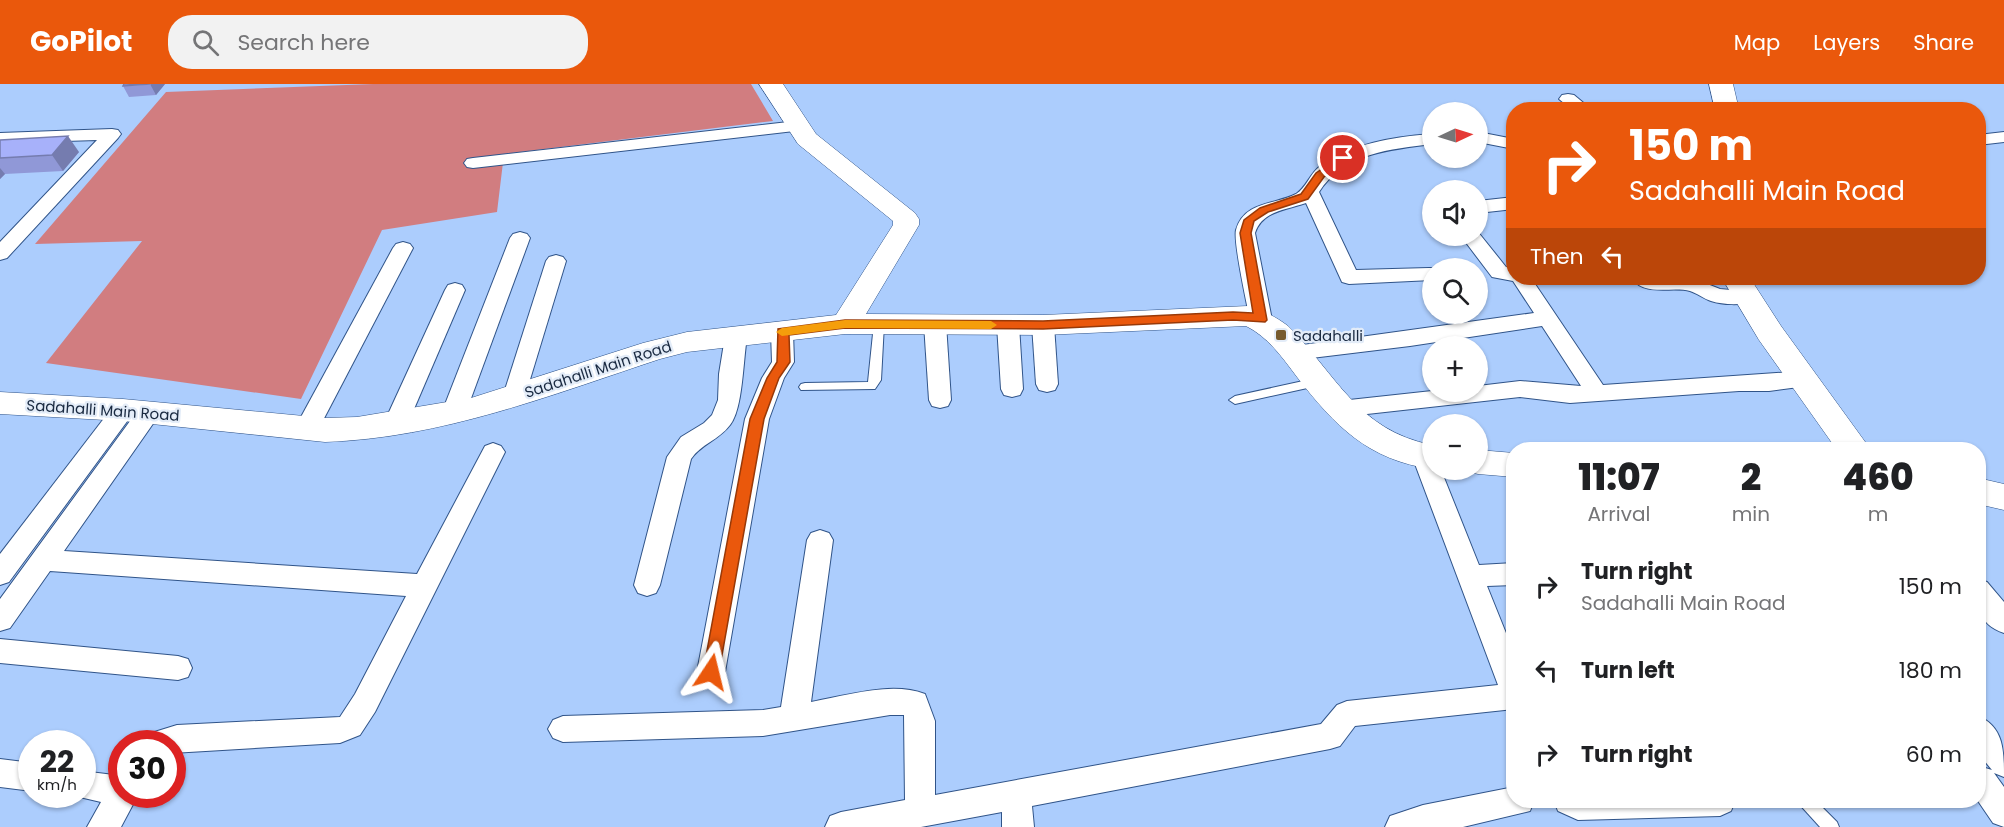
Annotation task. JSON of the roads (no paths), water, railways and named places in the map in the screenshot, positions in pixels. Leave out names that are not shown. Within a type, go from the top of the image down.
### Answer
[{"type":"street","points":[[771,84],[807,138],[906,219],[906,225],[845,324]]},
{"type":"street","points":[[1720,84],[1725,102]]},
{"type":"street","points":[[1568,99],[1572,102]]},
{"type":"street","points":[[473,163],[797,126]]},
{"type":"street","points":[[0,138],[112,134],[0,254]]},
{"type":"street","points":[[1986,139],[2004,137]]},
{"type":"street","points":[[1488,139],[1506,142]]},
{"type":"street","points":[[1422,140],[1385,146],[1347,156],[1320,175],[1310,192],[1300,199],[1256,214],[1249,220],[1246,228],[1261,320],[1281,335],[1340,409],[1375,439],[1395,449],[1422,455]]},
{"type":"street","points":[[1310,192],[1349,277],[1422,274]]},
{"type":"street","points":[[1488,206],[1506,204]]},
{"type":"street","points":[[454,412],[520,238]]},
{"type":"street","points":[[1479,246],[1499,272],[1506,273]]},
{"type":"street","points":[[307,428],[403,248]]},
{"type":"street","points":[[514,396],[556,261]]},
{"type":"street","points":[[1526,285],[1597,393]]},
{"type":"street","points":[[1694,285],[1717,296],[1741,287],[1849,442]]},
{"type":"street","points":[[396,423],[455,290]]},
{"type":"street","name":"Sadahalli Main Road","points":[[0,404],[136,411],[307,428],[350,430],[473,409],[670,345],[736,337],[845,324],[1043,325],[1233,316],[1248,316],[1261,320]]},
{"type":"street","points":[[1295,353],[1410,339],[1548,318]]},
{"type":"street","points":[[935,324],[940,400]]},
{"type":"street","points":[[1008,325],[1012,389]]},
{"type":"street","points":[[1043,325],[1047,384]]},
{"type":"street","points":[[711,672],[757,419],[773,378],[783,362],[782,332]]},
{"type":"street","points":[[647,585],[679,457],[689,443],[712,429],[722,419],[729,400],[730,374],[736,337]]},
{"type":"street","points":[[1340,409],[1520,389],[1570,395],[1806,379]]},
{"type":"street","points":[[0,620],[44,560],[136,411]]},
{"type":"street","points":[[0,574],[136,411]]},
{"type":"street","points":[[186,738],[340,730],[350,726],[365,703],[426,586],[492,452]]},
{"type":"street","points":[[1488,463],[1506,464]]},
{"type":"street","points":[[1437,480],[1506,669]]},
{"type":"street","points":[[1986,493],[2004,497]]},
{"type":"street","points":[[794,719],[820,540]]},
{"type":"street","points":[[44,560],[426,586]]},
{"type":"street","points":[[1471,576],[1506,574]]},
{"type":"street","points":[[1986,601],[2004,622]]},
{"type":"street","points":[[0,651],[178,668]]},
{"type":"street","points":[[841,827],[1330,736],[1347,714],[1506,697]]},
{"type":"street","points":[[563,729],[764,723],[890,702],[915,703],[920,721],[920,813]]},
{"type":"street","points":[[1986,756],[2004,813]]},
{"type":"street","points":[[0,772],[18,775]]},
{"type":"street","points":[[1016,795],[1018,827]]},
{"type":"street","points":[[1401,827],[1423,820],[1506,804]]},
{"type":"street","points":[[103,827],[115,808]]},
{"type":"lane","points":[[805,387],[864,388],[871,386],[875,380],[879,324]]},
{"type":"lane","points":[[1235,400],[1318,382]]},
{"type":"lane","points":[[1813,808],[1831,827]]},
{"type":"place","name":"Sadahalli","points":[[1281,335]]}]
